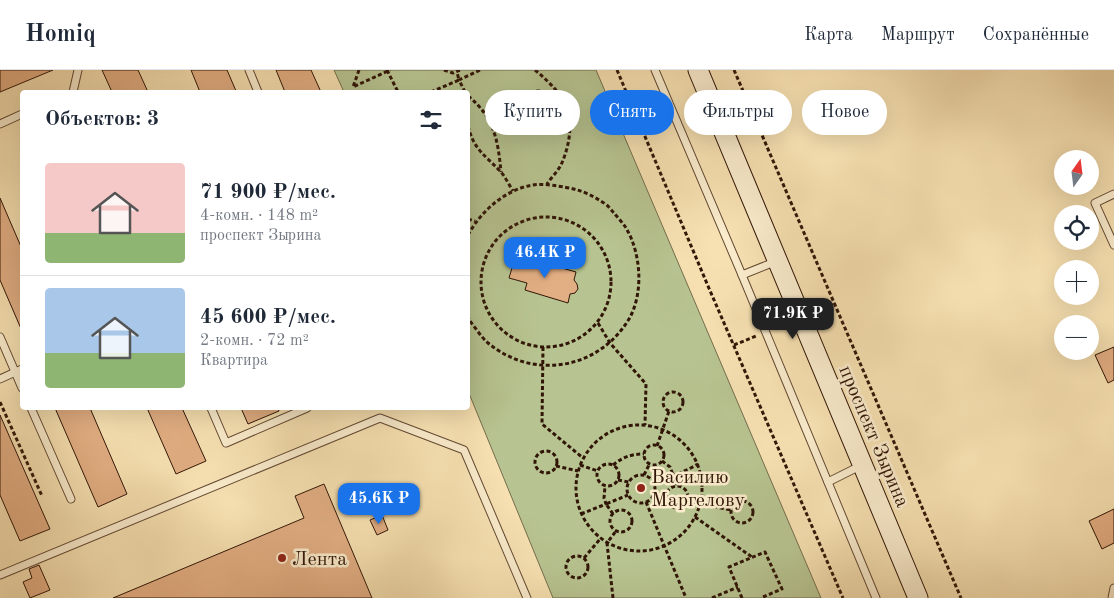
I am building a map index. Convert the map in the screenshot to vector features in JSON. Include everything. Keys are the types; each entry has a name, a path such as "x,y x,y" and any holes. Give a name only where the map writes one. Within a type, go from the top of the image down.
{"street":[{"name":"проспект Зырина","path":"698,70 918,598"}],"lane":[{"path":"73,90 78,70"},
{"path":"249,70 257,90"},
{"path":"655,70 876,598"},
{"path":"0,124 20,115"},
{"path":"1114,194 1095,203 1114,245"},
{"path":"742,275 778,260"},
{"path":"0,337 19,371 0,379"},
{"path":"32,410 71,499"},
{"path":"212,410 226,442 302,410"},
{"path":"0,575 380,418 464,450 527,598"},
{"path":"828,482 863,465"},
{"path":"1112,598 1114,588"}],"path":[{"path":"359,70 353,87 388,70 397,90"},
{"path":"444,70 450,73 458,71 463,90"},
{"path":"436,90 480,70"},
{"path":"536,70 540,72 563,99 570,127 568,143 560,166 546,184"},
{"path":"617,70 843,598"},
{"path":"734,70 960,598"},
{"path":"542,92 551,97 554,113 547,122 536,125 526,120 523,116 521,110 523,100 531,93 542,92"},
{"path":"470,98 485,115"},
{"path":"495,135 498,142 501,172"},
{"path":"470,138 485,158 501,172 513,191"},
{"path":"470,231 475,221 492,204 513,191 529,186 546,184 578,189 605,204 626,227 638,256 639,288 630,318 610,343 590,357 566,365 541,366 512,359 488,343 470,321"},
{"path":"541,216 562,218 582,227 598,242 609,261 612,282 608,304 598,323 582,337 563,345 542,347 521,342 503,331 489,314 482,293 481,272 488,251 501,234 520,222 541,216"},
{"path":"470,220 475,221"},
{"path":"598,323 610,343 646,384 645,425"},
{"path":"542,347 542,424 583,458"},
{"path":"669,393 676,393 682,399 682,405 678,410 670,411 663,403 664,397 669,393"},
{"path":"0,402 42,496"},
{"path":"657,446 670,411"},
{"path":"645,425 663,430 682,442 698,464 702,491 695,517 682,535 664,547 650,551 620,549 607,543 592,531 581,514 576,496 576,476 583,458 594,443 608,432 626,426 645,425"},
{"path":"657,446 663,452 662,461 658,465 649,464 644,460 647,447 657,446"},
{"path":"542,452 549,452 555,456 556,466 552,472 546,473 537,468 536,461 542,452"},
{"path":"613,465 619,472 618,480 613,486 605,486 598,480 597,474 603,465 613,465 628,455 644,454"},
{"path":"662,461 670,467 677,485 686,490 688,501"},
{"path":"644,475 649,464"},
{"path":"654,484 698,464"},
{"path":"580,465 598,471"},
{"path":"556,466 578,471"},
{"path":"644,475 652,480 654,493 650,500 638,503 628,494 628,486 629,482 636,476 644,475"},
{"path":"618,480 629,482"},
{"path":"677,485 667,491 667,502 672,507 679,508 688,501"},
{"path":"605,486 604,498 613,514"},
{"path":"581,514 628,494"},
{"path":"688,501 731,510"},
{"path":"742,501 749,504 753,513 750,520 740,523 732,517 731,510 735,504 742,501"},
{"path":"646,502 686,598"},
{"path":"623,510 631,518 629,528 623,532 616,531 610,523 611,516 616,511 623,510"},
{"path":"695,517 752,557"},
{"path":"613,598 607,543 616,531"},
{"path":"584,558 601,538"},
{"path":"742,598 729,567 766,552 782,589 763,598"},
{"path":"578,556 584,558 588,568 585,574 578,578 571,576 567,570 569,560 578,556"},
{"path":"712,598 738,587"}],"green space":[{"path":"334,70 596,70 605,90 590,90 590,135 624,135 821,598 553,598 470,396 470,90 343,90"}],"building":[{"path":"0,70 53,70 0,92"},
{"path":"102,70 138,70 147,90 111,90"},
{"path":"191,70 227,70 236,90 199,90"},
{"path":"276,70 311,70 320,90 284,90"},
{"path":"0,198 20,244 20,326 0,280"},
{"path":"516,255 576,272 574,280 578,289 575,293 570,294 568,303 525,290 527,283 509,278"},
{"path":"1114,347 1114,380 1108,383 1097,360 1099,360 1099,353"},
{"path":"56,410 91,410 127,494 98,507"},
{"path":"148,410 183,410 206,461 176,474"},
{"path":"242,410 279,410 279,411 248,424"},
{"path":"0,415 50,529 20,541 0,495"},
{"name":"Лента","path":"324,484 372,598 113,598 304,518 295,496"},
{"path":"1114,509 1114,543 1102,549 1089,521"},
{"path":"382,515 388,530 377,535 370,520"},
{"path":"39,565 50,590 30,598 23,582 32,578 29,569"}],"place":[{"name":"Василию Маргелову","path":"641,488"},
{"name":"Лента","path":"282,558"}]}
